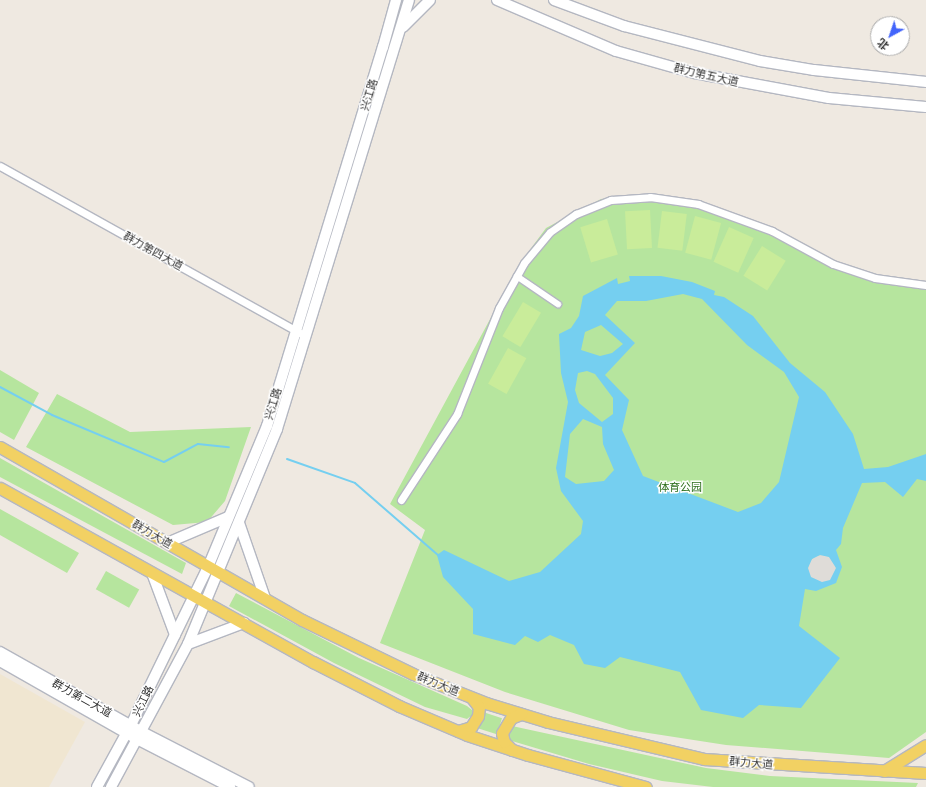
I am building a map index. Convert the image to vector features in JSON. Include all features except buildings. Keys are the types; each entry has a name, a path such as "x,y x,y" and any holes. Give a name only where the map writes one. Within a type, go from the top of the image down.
{"main road":[{"name":"兴江路","path":"96,787 129,729 175,635 208,567 228,517 277,429 301,334 384,47 396,0"},
{"name":"兴江路","path":"111,787 188,644 239,523 266,426 301,334 401,29 409,0"},
{"path":"401,29 430,0"},
{"name":"群力第五大道","path":"497,0 616,51 694,73 829,98 926,107"},
{"path":"554,0 624,26 760,61 814,70 926,82"},
{"name":"群力大道","path":"0,447 208,567 358,648 472,698 521,714 704,759 884,771 926,772"},
{"path":"0,488 206,603 374,694 458,731 514,751 646,787"},
{"path":"167,543 228,517"},
{"path":"239,523 265,598"},
{"path":"152,573 175,635"},
{"path":"188,644 244,623"},
{"name":"群力第二大道","path":"0,652 139,736 230,787"},
{"name":"群力第二大道","path":"0,660 129,729"},
{"path":"458,731 471,727 478,716 479,707 472,698"},
{"path":"514,751 504,742 502,733 511,718 521,714"},
{"name":"群力第二大道","path":"139,736 249,787"},
{"path":"884,771 926,745"}],"street":[{"name":"群力第四大道","path":"0,166 301,334"},
{"path":"401,500 457,414 499,308 516,276 524,263 550,232 576,214 611,200 650,197 698,204 772,231 833,264 860,273 904,284 926,286"},
{"path":"516,276 558,304"}],"shaded area":[{"path":"822,555 832,559 836,569 832,579 822,583 812,579 808,569 812,559"},
{"path":"0,674 85,722 49,787 0,787"}],"green space":[{"name":"体育公园","path":"648,194 711,209 779,232 835,269 879,283 926,289 926,732 889,758 726,745 629,730 505,692 380,643 425,530 390,504 521,262 546,228 601,199"},
{"path":"650,210 652,248 627,249 625,211"},
{"path":"662,211 687,214 682,251 657,248"},
{"path":"695,216 721,223 711,260 685,253"},
{"path":"607,219 618,254 591,263 580,227"},
{"path":"729,227 754,238 738,273 714,262"},
{"path":"762,246 786,261 767,291 743,276"},
{"path":"523,302 541,313 520,347 502,336"},
{"path":"508,348 526,358 506,394 488,384"},
{"path":"0,370 39,393 14,440 0,432"},
{"path":"57,394 130,432 251,427 225,501 207,522 173,525 26,447"},
{"path":"0,458 186,563 182,574 0,477"},
{"path":"0,509 79,553 67,573 0,535"},
{"path":"106,571 139,589 129,608 96,589"},
{"path":"236,593 359,658 467,706 472,710 472,715 467,719 425,707 334,663 229,606"},
{"path":"483,712 502,718 497,734 478,728"},
{"path":"512,726 706,768 770,776 918,783 916,787 713,787 662,781 589,764 512,741 507,737"}],"water":[{"path":"629,276 661,276 692,282 715,291 714,295 724,297 753,316 790,363 825,392 853,434 864,469 888,467 926,454 926,481 917,479 903,497 885,482 862,483 843,528 841,544 836,550 842,567 836,583 816,591 805,589 799,626 840,658 801,708 759,705 743,718 701,710 680,672 620,657 605,668 584,664 574,645 550,635 538,642 525,636 515,645 473,634 473,609 443,577 437,555 444,550 509,581 540,572 581,534 583,521 561,491 556,468 568,402 561,373 559,334 571,328 579,316 583,296 617,278 618,284 630,281","holes":["683,294 702,299 747,345 784,372 799,397 779,482 761,503 738,512 643,476 622,430 629,400 605,375 635,343 605,315 617,301 646,301","601,325 623,344 612,353 600,356 581,350 585,332","587,371 595,374 613,398 613,414 602,422 579,403 575,390 578,373","583,419 602,427 603,444 614,470 604,481 576,484 565,477 570,434","820,555 829,557 836,568 830,580 822,582 811,577 808,568 812,559"]}],"waterway":[{"path":"0,387 52,415 164,462 198,444 229,447"},
{"path":"287,459 355,483 439,556"}]}
